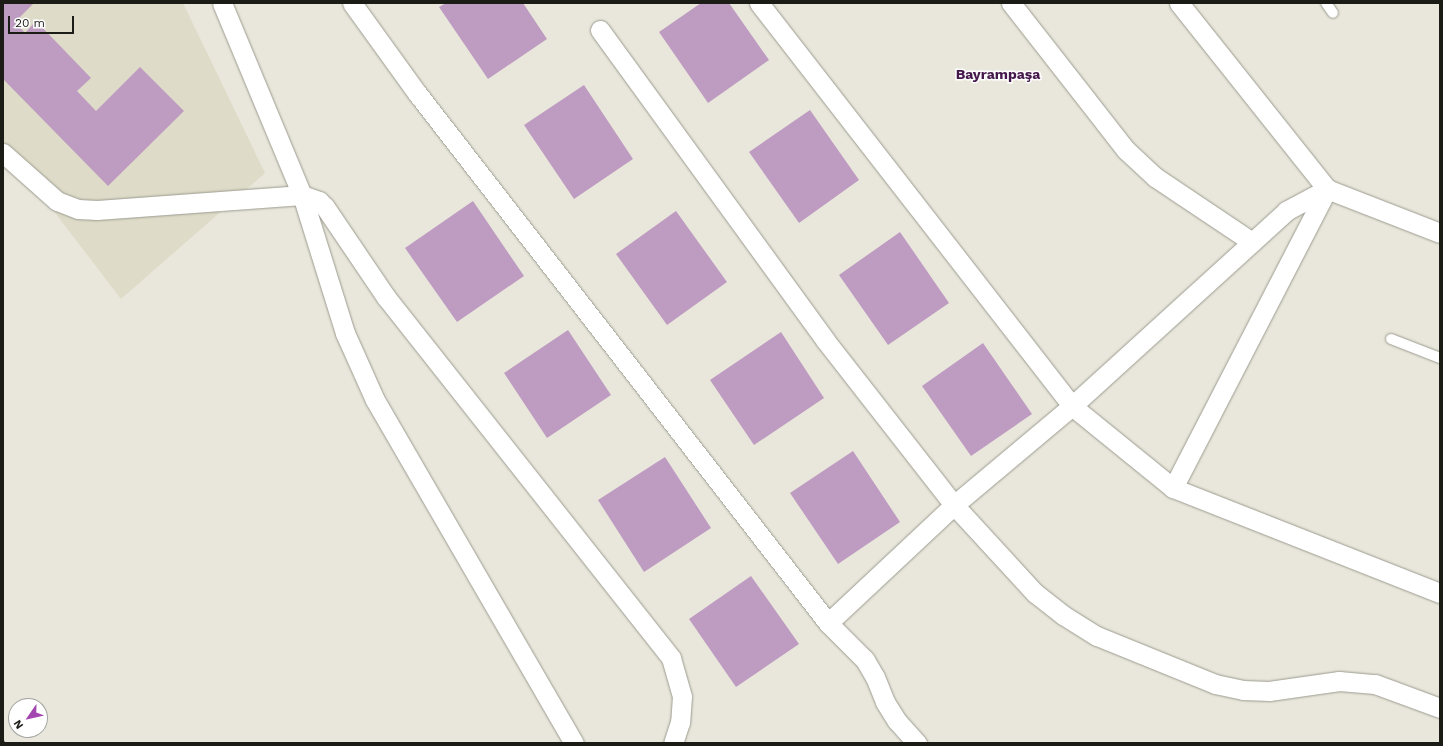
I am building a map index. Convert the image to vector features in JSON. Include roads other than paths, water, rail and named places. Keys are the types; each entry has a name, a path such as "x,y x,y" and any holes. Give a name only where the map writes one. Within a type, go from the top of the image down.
{"street":[{"path":"222,3 302,194 345,333 375,400 574,743"},
{"path":"352,3 417,94 828,623 865,660 875,677 885,702 897,721 917,743"},
{"path":"759,3 1072,406 1172,488 1440,593"},
{"path":"1011,3 1126,150 1155,177 1252,242"},
{"path":"1179,3 1327,189 1440,233"},
{"path":"600,30 825,340 954,505 1035,593 1063,615 1097,636 1215,684 1243,690 1270,691 1339,681 1374,684 1440,708"},
{"path":"3,153 57,201 78,209 97,210 302,194 319,201 331,214 386,297 671,658 682,696 680,722 673,743"},
{"path":"828,623 954,505 1072,406 1286,211 1327,189"},
{"path":"1172,488 1327,189"}],"lane":[{"path":"1326,3 1333,13"},
{"path":"1391,339 1440,358"}],"district":[{"name":"Bayrampaşa","path":"998,74"}]}
